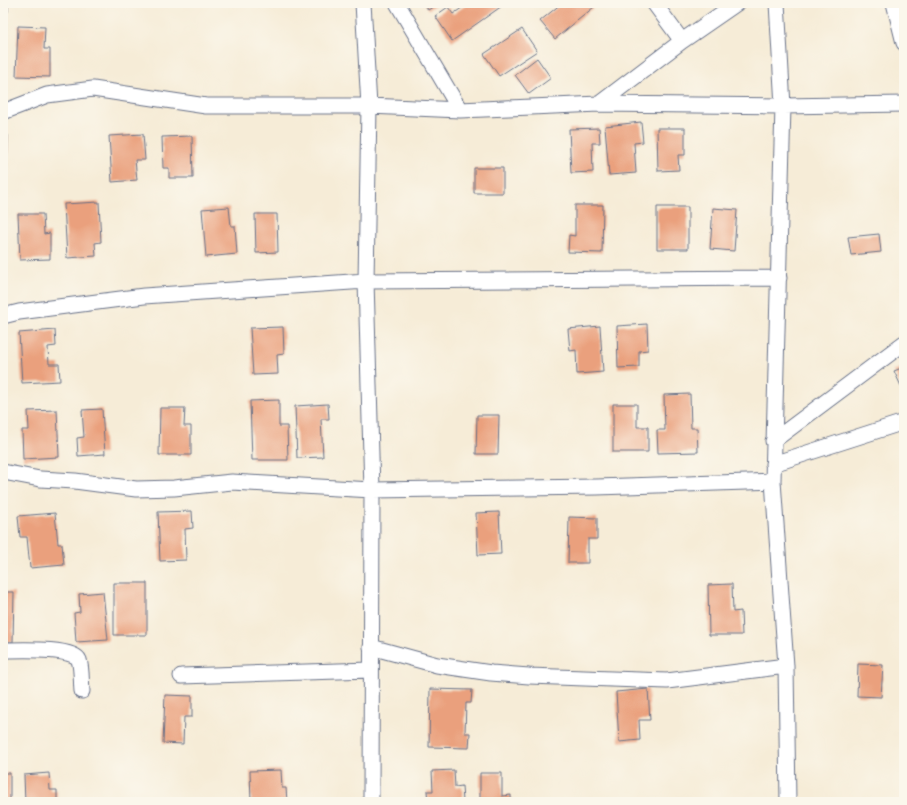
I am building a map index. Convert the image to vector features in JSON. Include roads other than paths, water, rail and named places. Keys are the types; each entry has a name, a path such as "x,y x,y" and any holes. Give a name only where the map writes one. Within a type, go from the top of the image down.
{"street":[{"path":"362,3 369,106 366,281 372,490 371,802"},
{"path":"397,3 460,110"},
{"path":"654,3 682,41"},
{"path":"600,104 682,41 737,3"},
{"path":"777,3 783,106 773,481 786,666 788,802"},
{"path":"894,3 904,42"},
{"path":"3,112 47,95 93,89 206,106 369,106 460,110 600,104 783,106 904,104"},
{"path":"3,316 19,312 144,296 366,281 779,278"},
{"path":"773,441 904,344"},
{"path":"773,464 904,422"},
{"path":"3,472 40,479 75,481 136,489 174,488 232,482 372,490 597,488 773,481"},
{"path":"371,647 437,665 491,673 529,676 667,681 786,666"},
{"path":"3,650 31,649 67,653 75,656 79,661 82,692"},
{"path":"181,676 371,670"}]}
